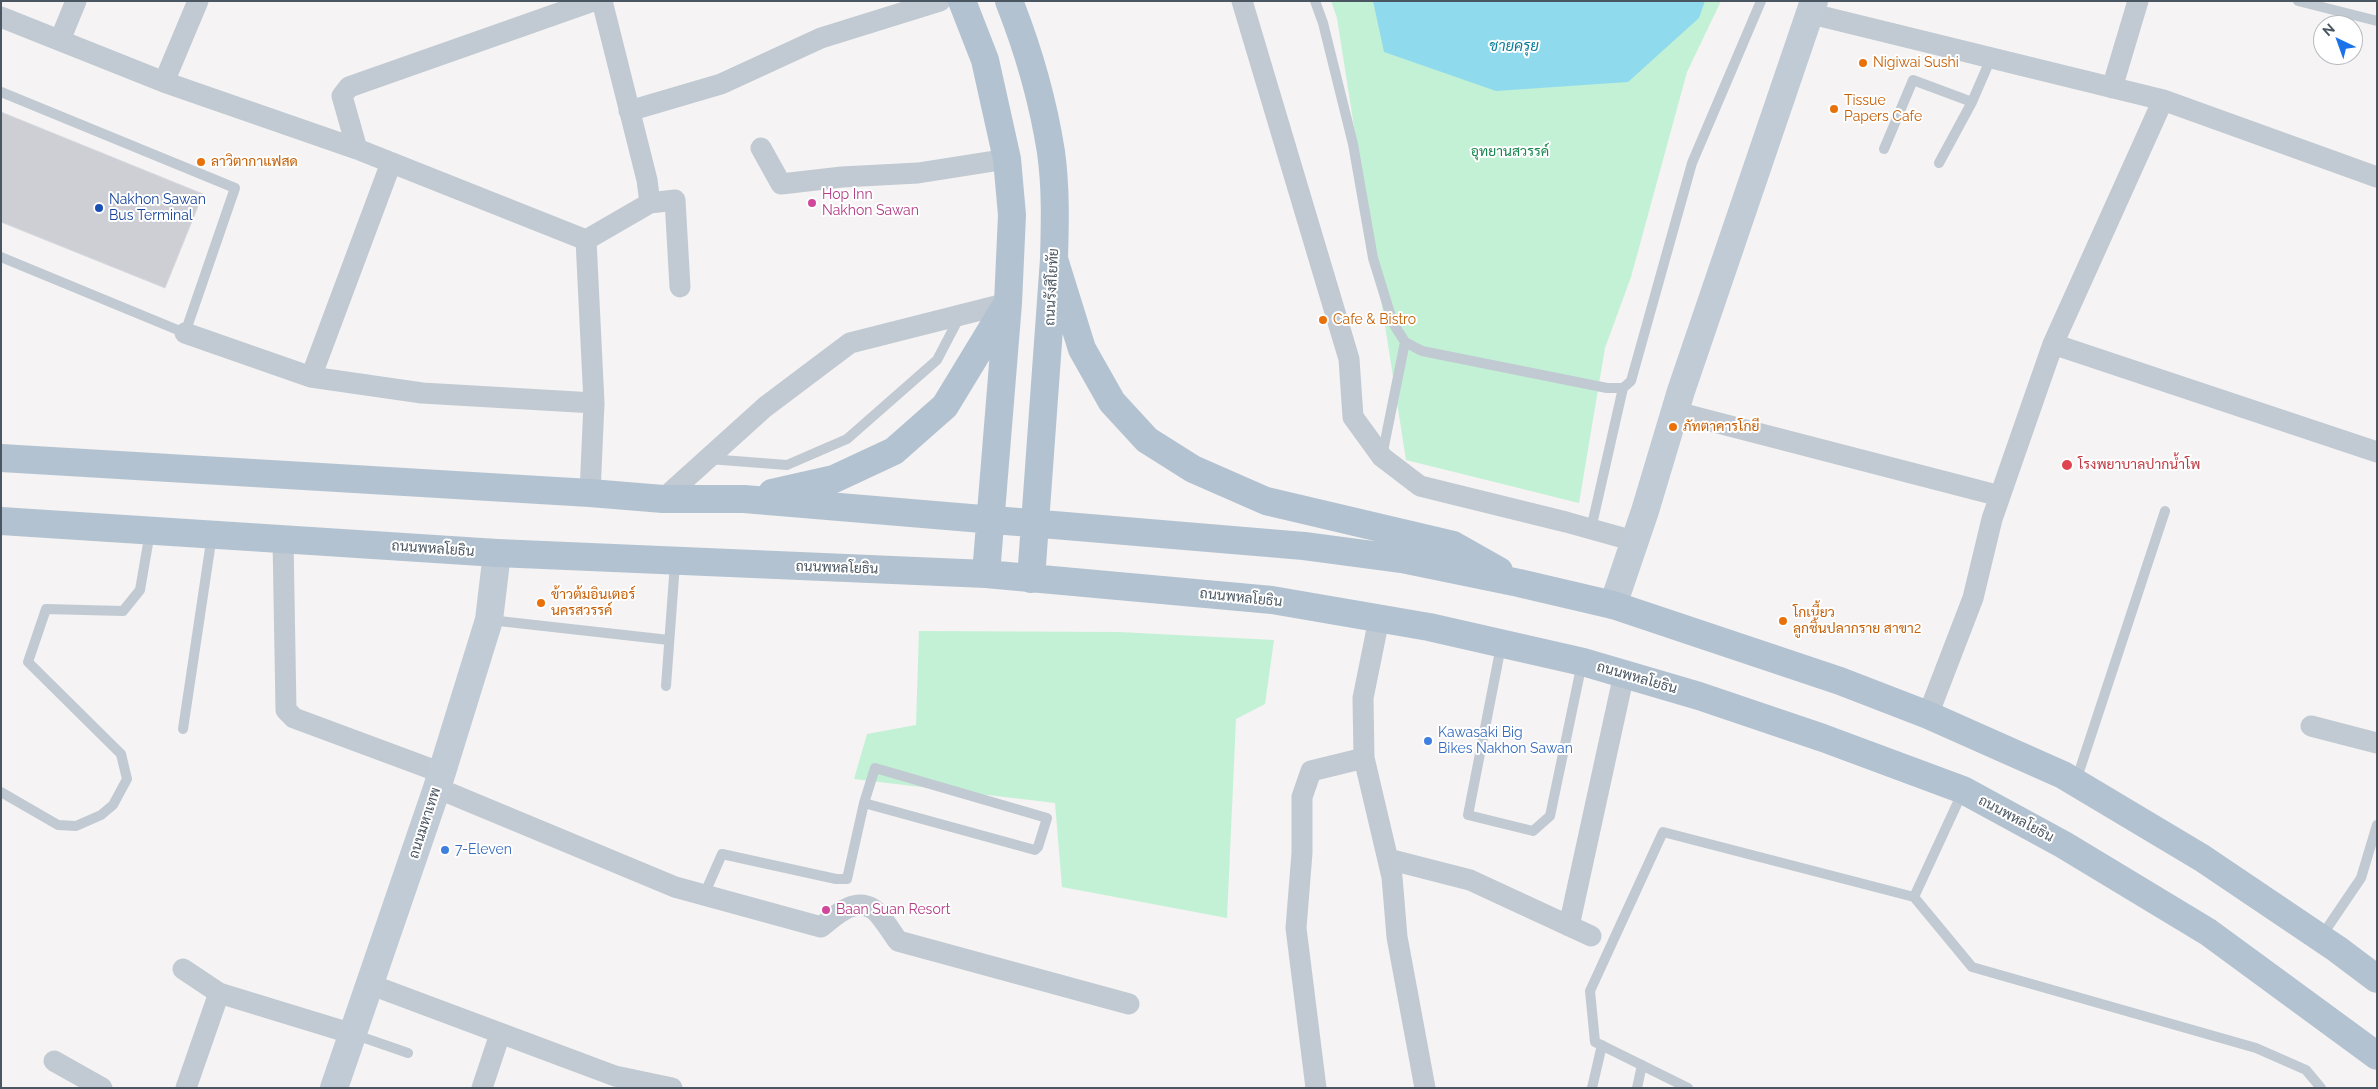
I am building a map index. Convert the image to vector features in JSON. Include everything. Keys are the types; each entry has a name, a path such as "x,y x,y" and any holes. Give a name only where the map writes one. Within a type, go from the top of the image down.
{"main road":[{"path":"962,1 984,60 1007,159 1012,215 1008,303 986,574"},
{"name":"ถนนรังสิโยทัย","path":"1009,1 1026,47 1050,152 1055,210 1054,259 1031,579"},
{"path":"1054,259 1082,349 1112,402 1148,440 1193,469 1266,500 1453,545 1519,583"},
{"path":"744,499 834,479 894,451 945,406 1008,303"},
{"path":"1,458 663,499 744,499 991,518 1304,546 1402,560 1519,583 1613,605 1840,681 1928,715 2076,782 2202,858 2329,943 2377,979"},
{"name":"ถนนพหลโยธิน","path":"1,522 497,553 986,574 1272,600 1429,627 1582,662 1699,696 1805,732 1963,790 2064,845 2208,932 2377,1056"},
{"path":"2329,943 2377,966"},
{"path":"2337,1025 2377,1077"}],"street":[{"path":"60,40 76,1"},
{"path":"164,82 198,1"},
{"path":"357,149 342,96 349,87 593,1"},
{"path":"602,1 647,180 650,203"},
{"path":"629,111 721,84 821,38 940,1"},
{"path":"1242,1 1349,359 1353,417 1382,457 1420,486 1592,529 1634,542"},
{"path":"2112,88 2138,1"},
{"path":"1613,605 1811,7 1991,58 2164,100 2377,176"},
{"path":"1,17 164,82 357,149 586,240"},
{"path":"1928,715 1973,598 1992,519 2053,344 2164,100"},
{"path":"761,148 781,184 842,177 918,173 1007,159"},
{"path":"311,377 391,164"},
{"path":"586,240 650,203 675,200 680,287"},
{"path":"586,240 594,403 590,493"},
{"path":"663,499 765,407 850,343 1008,303"},
{"path":"185,333 311,377 422,393 594,403"},
{"path":"2053,344 2377,452"},
{"path":"1676,412 2000,496"},
{"path":"283,539 286,710 294,718 440,781 675,887 821,928 842,910 856,905 874,910 898,941 1129,1004"},
{"name":"ถนนมหาเทพ","path":"334,1088 440,781 490,620 497,553"},
{"path":"1379,619 1363,698 1364,758 1392,877 1397,937 1425,1088"},
{"path":"1569,926 1624,674"},
{"path":"2311,726 2377,743"},
{"path":"1316,1088 1296,928 1302,853 1302,797 1311,771 1364,758"},
{"path":"1388,859 1470,880 1591,936"},
{"path":"183,969 219,993 353,1034"},
{"path":"369,984 500,1034 613,1082 672,1088"},
{"path":"186,1088 219,993"},
{"path":"482,1088 500,1034"},
{"path":"54,1061 102,1088"}],"lane":[{"path":"1315,1 1323,23 1353,144 1373,258 1393,323 1405,342 1422,351 1607,388 1623,388"},
{"path":"1592,529 1623,388 1631,381 1692,164 1761,1"},
{"path":"2298,1 2377,21"},
{"path":"1940,163 1972,102 1991,58"},
{"path":"1884,149 1913,80 1972,102"},
{"path":"1,92 235,188 185,333 1,257"},
{"path":"708,459 787,465 847,439 937,360 960,315"},
{"path":"1382,457 1405,342"},
{"path":"2076,782 2165,511"},
{"path":"1,792 58,825 76,826 101,815 113,805 127,779 121,754 28,662 46,609 123,611 140,590 150,531"},
{"path":"183,729 212,535"},
{"path":"666,686 675,561"},
{"path":"490,620 669,640"},
{"path":"1502,644 1468,815 1533,831 1550,816 1582,662"},
{"path":"704,895 722,854 836,879 847,879 864,803 875,768 1047,818 1038,847 1035,850 864,803"},
{"path":"1914,897 1963,790"},
{"path":"2329,943 2361,878 2377,825"},
{"path":"1688,1088 1595,1042 1590,991 1663,832 1914,897 1972,967 2256,1048 2306,1070 2320,1088"},
{"path":"353,1034 408,1053"},
{"path":"1592,1088 1602,1045"},
{"path":"1637,1088 1642,1065"}],"green space":[{"name":"อุทยานสวรรค์","path":"1331,1 1721,1 1687,72 1631,277 1605,348 1579,503 1406,460 1337,18"},
{"path":"919,631 1119,632 1274,640 1265,704 1236,719 1227,918 1062,887 1055,803 854,779 867,734 916,725"}],"water":[{"name":"ชายครุย","path":"1373,1 1705,1 1699,18 1628,82 1496,91 1384,52"}],"building":[{"name":"Nakhon Sawan Bus Terminal","path":"1,112 203,194 165,288 1,222"}],"place":[{"name":"Nigiwai Sushi","path":"1863,63"},
{"name":"Tissue Papers Cafe","path":"1834,109"},
{"name":"ลาวิตากาแฟสด","path":"201,162"},
{"name":"Hop Inn Nakhon Sawan","path":"812,203"},
{"name":"Nakhon Sawan Bus Terminal","path":"99,208"},
{"name":"Cafe & Bistro","path":"1323,320"},
{"name":"ภัทตาคารโกยี","path":"1673,427"},
{"name":"โรงพยาบาลปากน้ำโพ","path":"2067,465"},
{"name":"ข้าวต้มอินเตอร์ นครสวรรค์","path":"541,603"},
{"name":"โกเนี้ยว ลูกชิ้นปลากราย สาขา2","path":"1783,621"},
{"name":"Kawasaki Big Bikes Nakhon Sawan","path":"1428,741"},
{"name":"7-Eleven","path":"445,850"},
{"name":"Baan Suan Resort","path":"826,910"}]}
